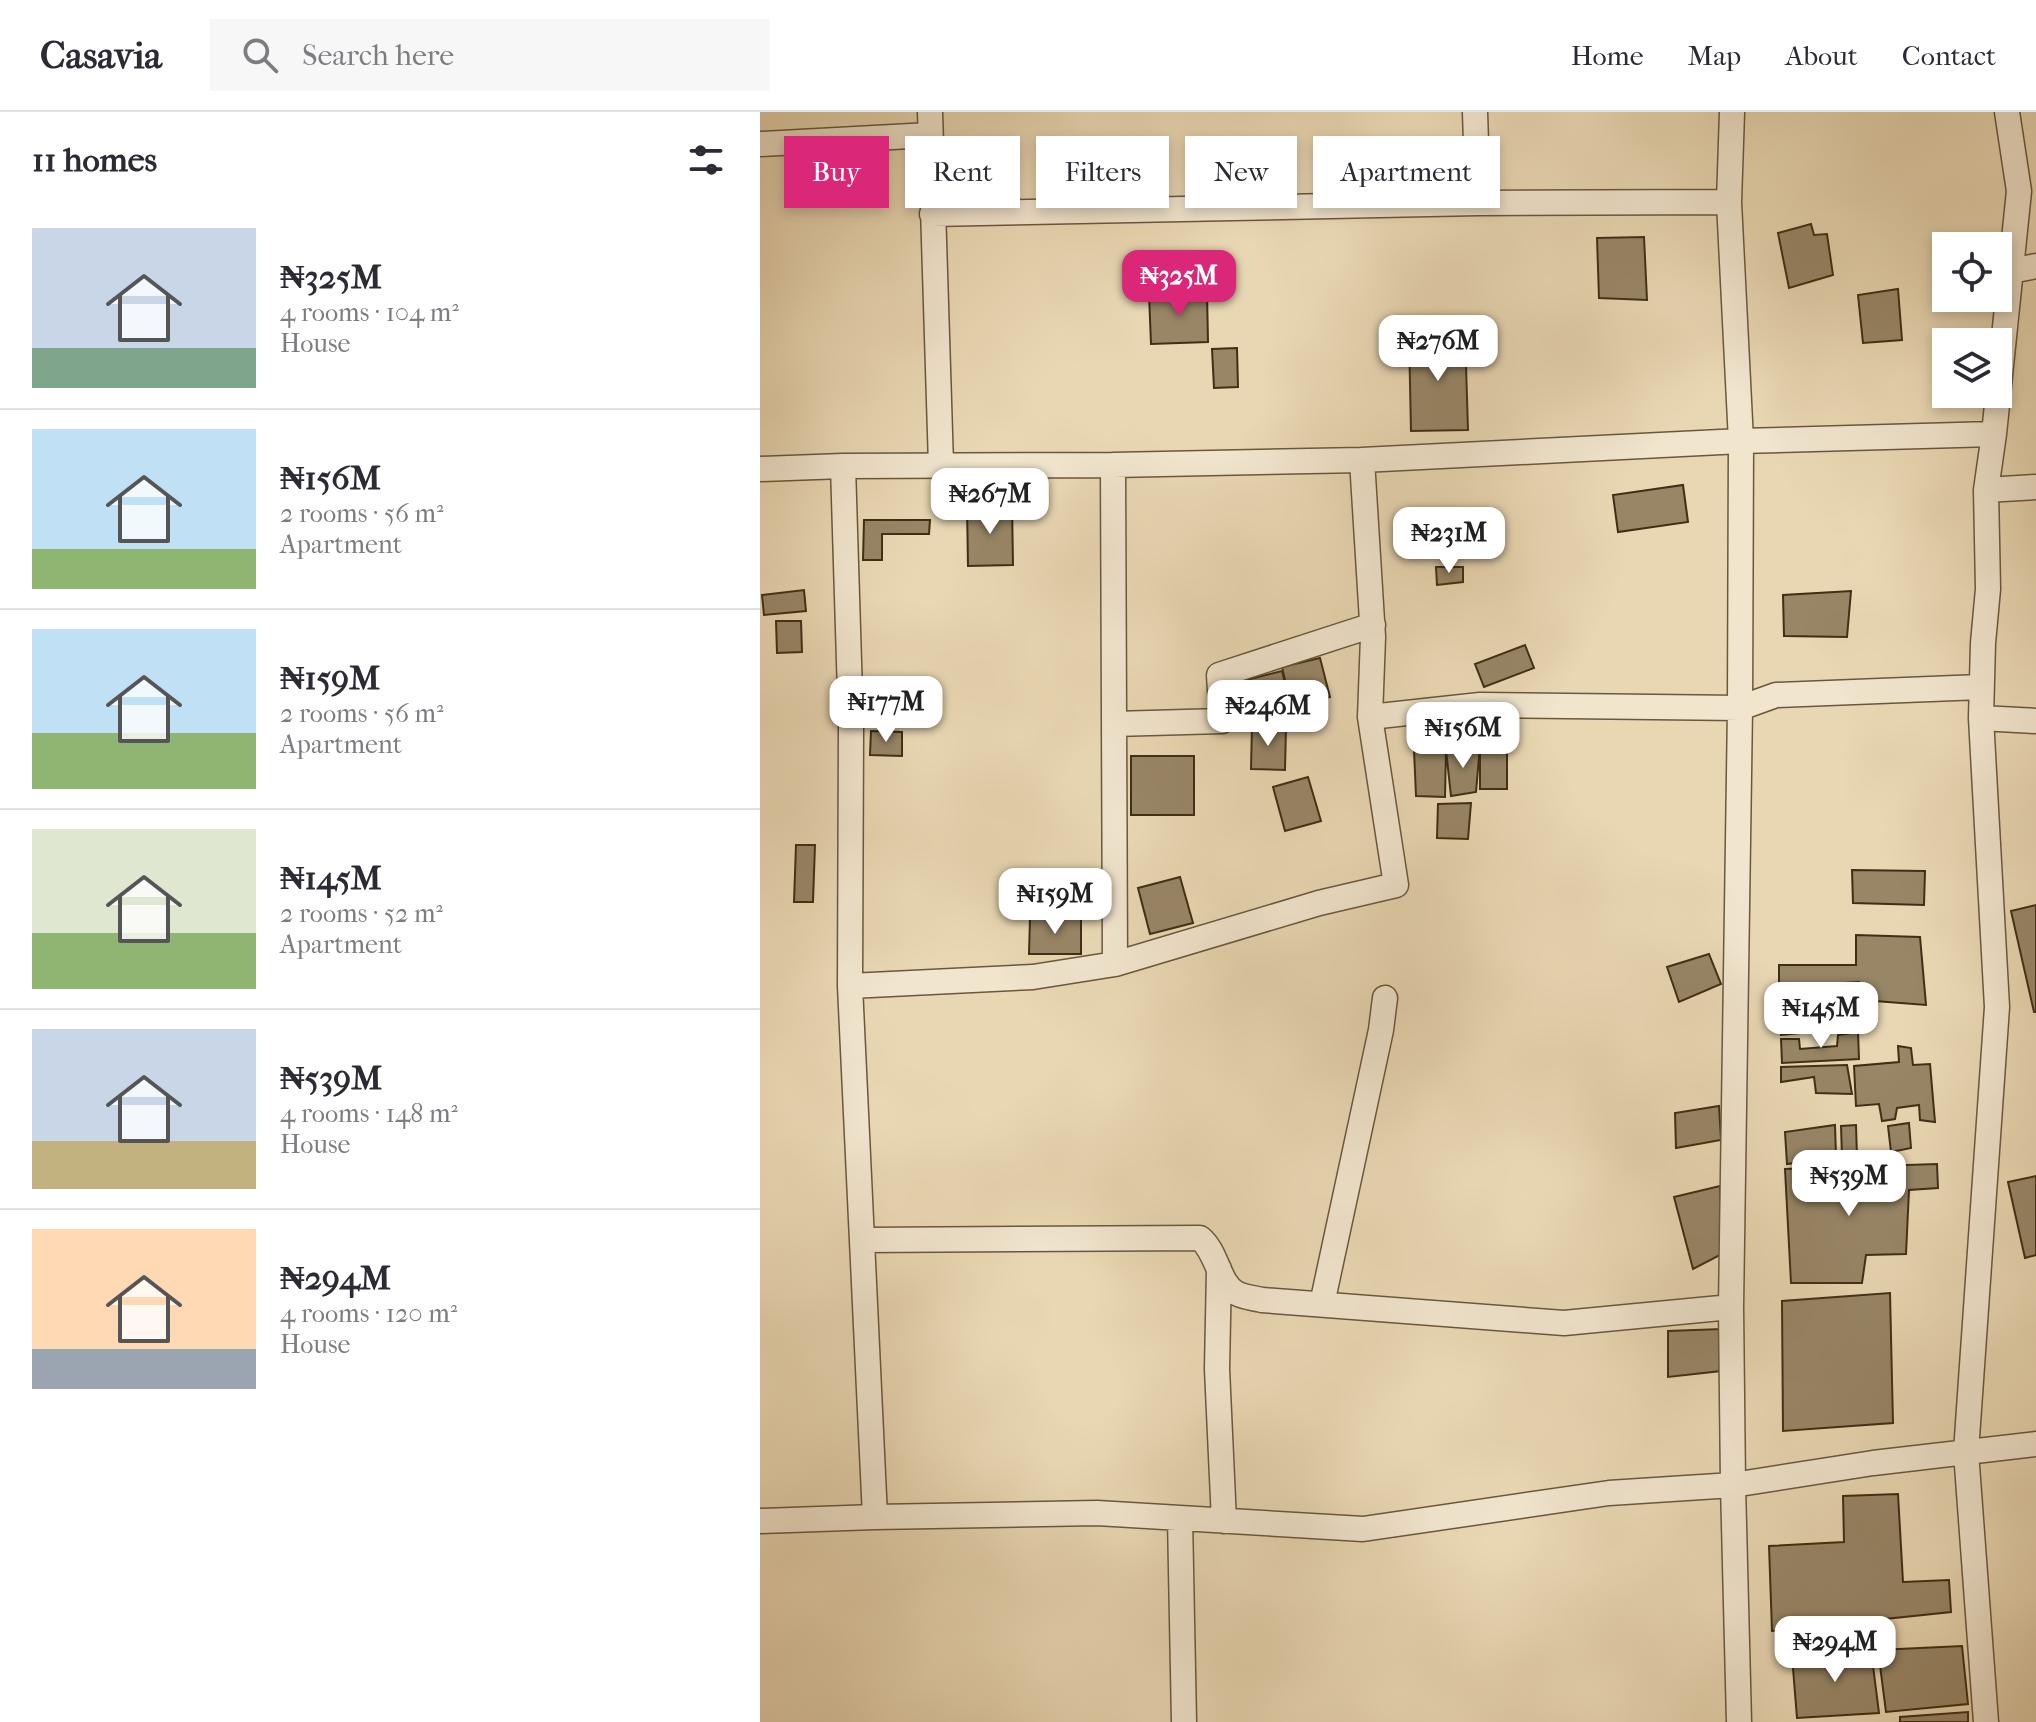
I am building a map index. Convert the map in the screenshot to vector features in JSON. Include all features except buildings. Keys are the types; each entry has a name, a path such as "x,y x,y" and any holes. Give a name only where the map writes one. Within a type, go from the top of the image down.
{"street":[{"path":"1475,112 1476,136"},
{"path":"1732,112 1729,202 1741,441 1731,1307 1739,1722"},
{"path":"2007,112 2027,189 2012,266"},
{"path":"760,144 930,124 941,465"},
{"path":"1500,203 1729,202"},
{"path":"932,214 1313,206"},
{"path":"2012,271 2036,266"},
{"path":"1986,1722 1966,1452 1997,1007 1981,687 1988,589 1986,490 2007,312"},
{"path":"760,469 1362,460 1741,441 1994,434"},
{"path":"850,986 1033,977 1115,964 1319,903 1396,885 1370,717 1373,625 1362,460"},
{"path":"1113,465 1115,964"},
{"path":"843,466 851,727 850,986 875,1517"},
{"path":"1986,490 2036,487"},
{"path":"1114,724 1222,721 1219,675 1373,625"},
{"path":"1370,717 1480,705 1740,708 1776,695 1981,687"},
{"path":"1981,718 2036,721"},
{"path":"1322,1304 1381,1030 1385,998"},
{"path":"862,1240 1200,1238 1209,1245 1226,1286 1237,1294 1262,1300 1564,1323 1731,1307"},
{"path":"1219,1269 1217,1369 1224,1521"},
{"path":"760,1521 1097,1513 1363,1529 1609,1493 1733,1485 2036,1444"},
{"path":"1180,1518 1184,1722"}]}
